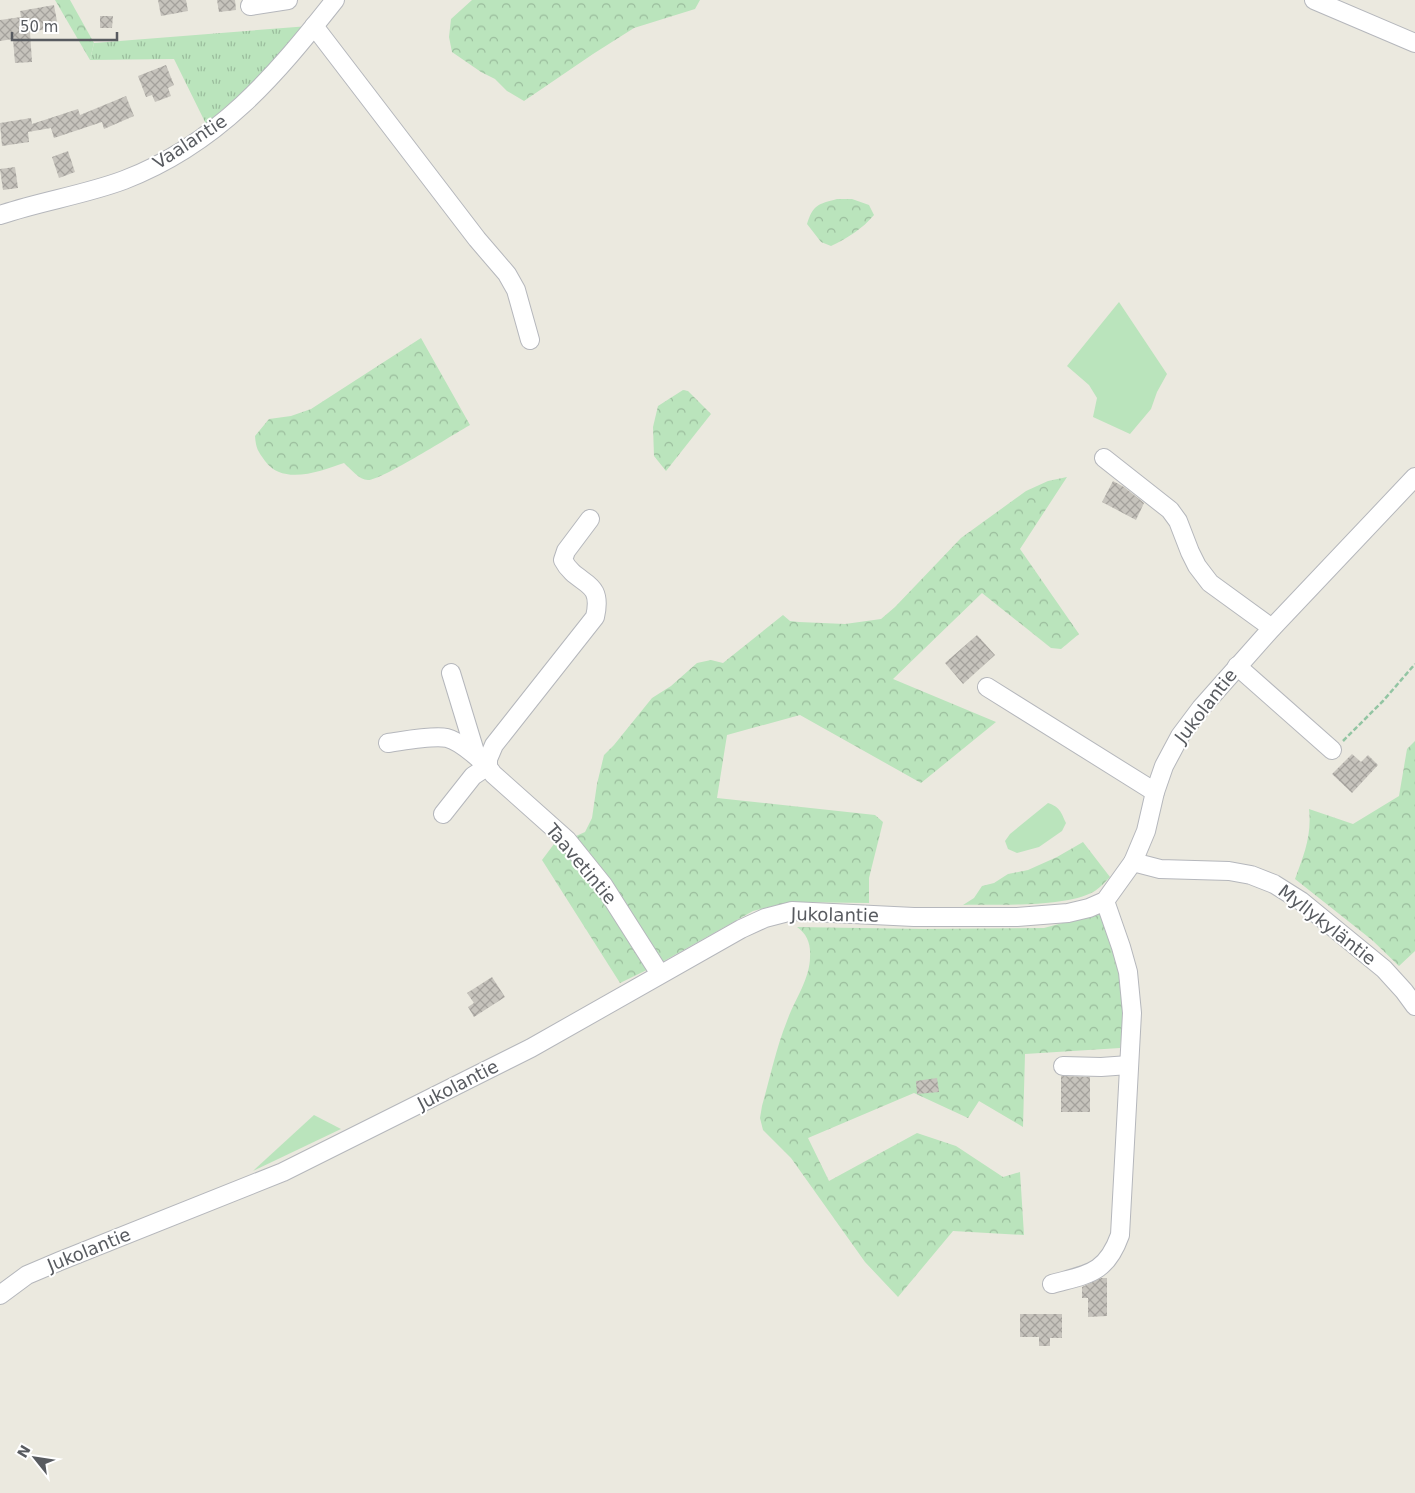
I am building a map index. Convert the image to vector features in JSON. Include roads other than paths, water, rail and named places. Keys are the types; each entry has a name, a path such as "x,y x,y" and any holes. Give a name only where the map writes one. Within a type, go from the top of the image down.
{"street":[{"path":"250,6 288,0"},
{"name":"Vaalantie","path":"0,215 122,180 150,169 176,155 219,127 248,100 277,70 335,0"},
{"path":"1314,0 1415,43"},
{"path":"314,26 477,239 507,274 516,290 530,340"},
{"path":"1104,458 1170,510 1178,521 1197,566 1210,583 1272,628"},
{"name":"Jukolantie","path":"0,1295 27,1275 52,1264 283,1172 531,1048 741,928 765,918 792,912 914,917 1017,917 1068,912 1089,908 1105,901 1133,862 1146,831 1155,792 1164,766 1180,736 1201,708 1272,628 1415,477"},
{"path":"443,814 473,776 494,745 595,617 598,603 597,594 590,586 567,569 563,560 566,551 590,519"},
{"path":"1238,666 1332,750"},
{"path":"451,673 482,761"},
{"path":"986,687 1155,792"},
{"path":"388,743 419,738 448,738 482,761"},
{"name":"Taavetintie","path":"482,761 493,774 566,840 604,886 660,974"},
{"name":"Myllykyläntie","path":"1133,862 1160,869 1229,871 1251,875 1274,884 1301,901 1384,969 1415,1006"},
{"path":"1052,1284 1101,1267 1114,1252 1120,1235 1132,1013 1128,972 1105,901"},
{"path":"1063,1066 1101,1067 1129,1065"}]}
